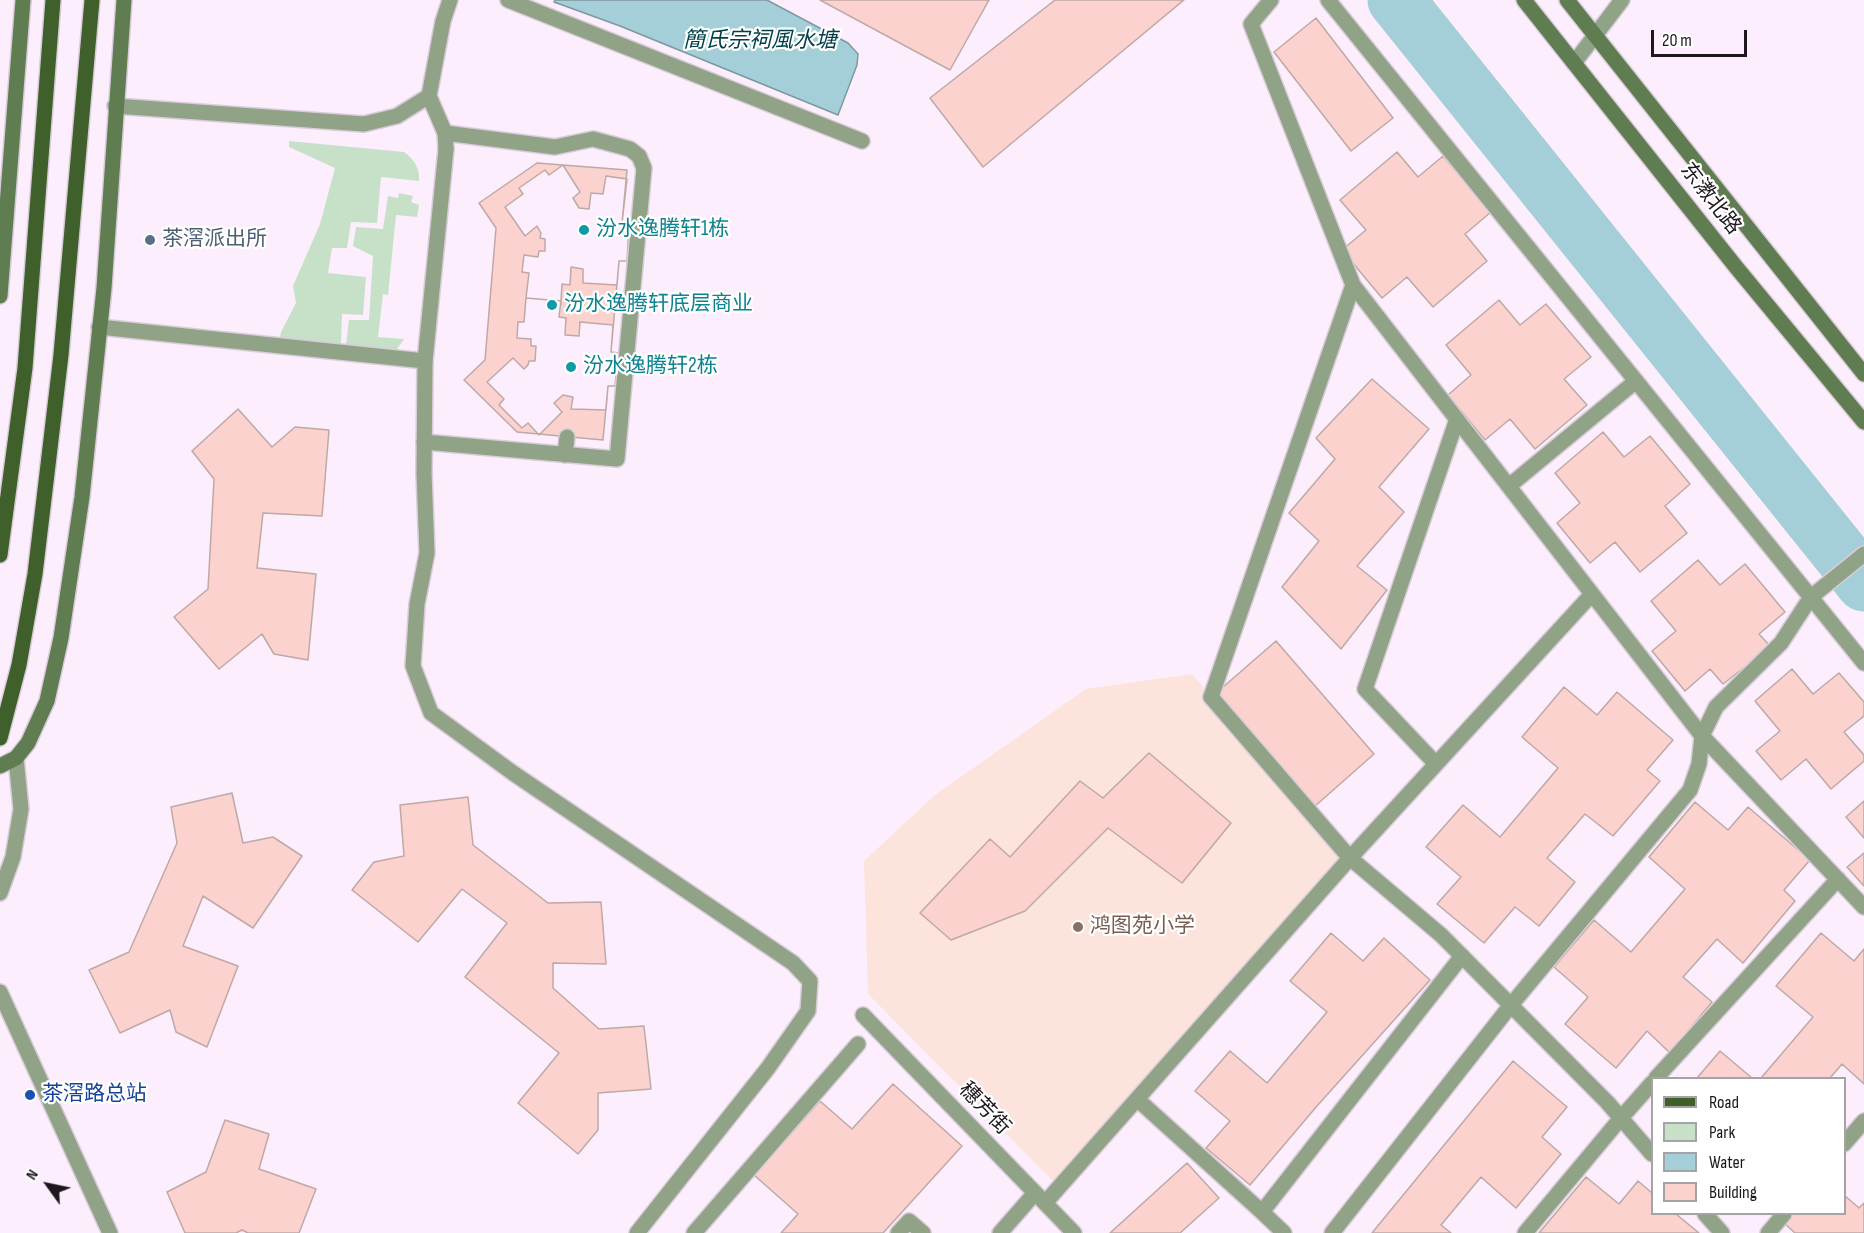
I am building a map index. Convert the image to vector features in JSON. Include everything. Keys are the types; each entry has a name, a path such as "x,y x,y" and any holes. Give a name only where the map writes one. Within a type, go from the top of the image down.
{"main road":[{"path":"0,555 25,368 53,2"},
{"path":"0,738 19,665 44,505 61,355 92,3"}],"street":[{"path":"0,296 23,0"},
{"path":"0,766 16,758 28,743 47,701 61,638 82,497 104,288 124,0"},
{"path":"450,0 443,21 429,96 445,133 446,149 424,361 427,553 417,604 413,666 430,713 513,773 793,963 810,981 808,1011 768,1068 637,1233"},
{"path":"508,0 862,141"},
{"path":"1271,0 1251,24 1353,285 1702,736 1864,907"},
{"path":"1328,0 1864,663"},
{"name":"东漖北路","path":"1524,0 1736,267 1864,422"},
{"name":"东漖北路","path":"1567,0 1864,374"},
{"path":"1574,63 1622,0"},
{"path":"115,106 364,123 397,116 429,96"},
{"path":"424,442 617,459 644,168 639,156 630,149 593,139 555,147 445,133"},
{"path":"1353,285 1210,697 1350,858 1441,935 1621,1118 1651,1152"},
{"path":"99,327 424,361"},
{"path":"1509,486 1636,381"},
{"path":"1436,764 1365,689 1457,419"},
{"path":"566,454 567,437"},
{"path":"1332,1233 1511,1005 1690,790 1699,764 1702,736 1716,707 1781,643 1811,597 1864,554"},
{"path":"1000,1233 1040,1198 1137,1099 1350,858 1592,594"},
{"path":"0,893 13,856 21,809 16,758"},
{"path":"1657,1077 1838,879"},
{"path":"1262,1212 1462,956"},
{"path":"0,992 110,1233"},
{"name":"穗芳街","path":"863,1015 1074,1233"},
{"path":"694,1233 858,1044"},
{"path":"1525,1233 1651,1085"},
{"path":"1137,1099 1284,1233"},
{"path":"1846,1143 1864,1121"},
{"path":"1706,1215 1722,1233"},
{"path":"1768,1233 1783,1215"},
{"path":"898,1233 909,1221 923,1233"}],"shaded area":[{"name":"鸿图苑小学","path":"1192,674 1350,858 1059,1187 868,994 864,861 935,795 1086,689"}],"green space":[{"path":"289,141 404,152 411,158 418,172 419,181 381,177 377,223 351,222 347,248 332,248 328,273 366,277 363,315 342,314 341,343 337,344 337,352 278,346 281,332 296,303 293,286 320,224 335,168 289,147"},
{"path":"399,193 413,196 411,202 419,205 417,217 396,215 388,295 383,294 378,337 404,339 397,349 346,345 349,320 369,320 373,256 353,246 356,227 383,229 388,196 398,198"}],"water":[{"name":"簡氏宗祠風水塘","path":"555,0 767,0 848,43 858,54 857,65 838,115 620,26 554,2"}],"building":[{"path":"820,0 989,0 950,70"},
{"path":"1055,0 1184,0 983,167 930,98"},
{"path":"1316,18 1393,118 1351,151 1274,52"},
{"path":"1397,152 1418,177 1443,156 1491,212 1465,234 1487,261 1433,307 1407,277 1382,298 1342,250 1366,230 1340,200"},
{"name":"汾水逸腾轩底层商业","path":"537,163 627,170 622,223 629,224 627,261 619,261 611,352 618,353 615,386 608,386 603,440 517,432 464,380 485,360 496,228 479,203"},
{"name":"汾水逸腾轩1栋","path":"563,165 580,192 573,198 579,208 589,209 591,193 603,194 606,176 627,179 622,223 629,224 627,261 619,261 617,285 583,283 583,269 571,267 570,285 562,284 561,301 526,298 529,273 522,272 524,255 538,257 539,251 545,251 545,239 540,238 541,233 537,226 525,236 505,207 523,194 519,188 545,170 549,175"},
{"name":"汾水逸腾轩2栋","path":"526,298 561,301 559,317 566,318 565,335 579,336 580,322 613,325 611,352 618,353 615,386 608,386 606,410 571,409 573,397 563,395 554,403 562,412 539,435 528,423 522,428 499,405 504,399 487,382 513,358 524,369 529,361 535,361 536,346 531,346 531,339 517,338 518,322 524,322"},
{"path":"1499,300 1520,325 1546,304 1591,357 1564,379 1587,405 1535,449 1510,419 1485,440 1448,395 1471,375 1446,345"},
{"path":"1372,379 1429,429 1379,487 1404,512 1357,566 1387,590 1341,649 1282,587 1319,541 1289,513 1335,459 1316,438"},
{"path":"238,409 272,447 295,427 329,430 322,516 263,513 257,568 316,574 308,660 274,654 262,634 219,669 174,617 208,589 214,479 192,451"},
{"path":"1603,432 1624,457 1650,436 1690,484 1665,506 1687,533 1640,572 1615,542 1590,563 1557,523 1580,503 1555,473"},
{"path":"1698,560 1720,585 1745,564 1785,612 1759,634 1771,647 1723,684 1710,669 1685,691 1652,651 1676,631 1651,601"},
{"path":"1276,641 1374,754 1314,807 1215,694"},
{"path":"1792,669 1813,694 1839,673 1864,702 1864,716 1844,732 1864,755 1864,761 1831,789 1806,759 1781,780 1756,751 1780,731 1755,701"},
{"path":"1564,687 1597,715 1617,692 1673,740 1647,770 1660,781 1613,836 1585,814 1547,858 1575,882 1539,926 1515,907 1484,943 1437,904 1461,877 1426,847 1463,805 1500,837 1558,768 1522,737"},
{"path":"1149,753 1231,823 1182,883 1108,828 1025,911 951,940 920,913 990,839 1010,857 1080,781 1103,798"},
{"path":"232,793 243,843 273,837 302,856 253,928 203,896 183,946 238,966 207,1047 176,1032 170,1010 120,1033 89,970 129,952 177,843 171,807"},
{"path":"468,797 473,845 548,903 601,902 606,964 553,963 553,988 599,1029 644,1026 651,1089 598,1093 598,1130 578,1154 518,1103 559,1053 465,977 507,923 462,889 418,942 352,890 374,862 404,856 400,805"},
{"path":"1864,801 1864,838 1846,817"},
{"path":"1695,802 1728,830 1748,807 1810,860 1784,890 1795,901 1743,963 1717,939 1683,977 1712,1002 1670,1053 1647,1031 1616,1068 1565,1024 1588,997 1554,967 1594,920 1631,952 1685,889 1649,857"},
{"path":"1864,853 1864,886 1847,867"},
{"path":"1331,933 1363,961 1384,938 1430,980 1250,1185 1206,1148 1230,1121 1195,1091 1230,1051 1267,1083 1327,1012 1290,981"},
{"path":"1821,933 1854,961 1864,949 1864,1084 1842,1064 1831,1077 1762,1077 1813,1017 1776,986"},
{"path":"1720,1051 1751,1077 1698,1077"},
{"path":"1513,1061 1567,1107 1542,1137 1561,1154 1516,1208 1481,1177 1441,1225 1451,1233 1372,1233"},
{"path":"893,1084 962,1146 883,1233 781,1233 798,1214 754,1175 820,1101 852,1129"},
{"path":"225,1120 269,1134 259,1169 316,1189 299,1233 248,1233 242,1230 236,1233 185,1233 167,1192 206,1172"},
{"path":"1187,1163 1219,1198 1180,1233 1110,1233"},
{"path":"1586,1177 1619,1204 1638,1181 1651,1192 1651,1215 1677,1215 1699,1233 1539,1233"},
{"path":"1846,1197 1859,1208 1864,1203 1864,1233 1795,1233 1783,1222 1789,1215 1846,1215"}],"waterway":[{"path":"1396,0 1864,583"}],"place":[{"name":"汾水逸腾轩1栋","path":"584,230"},
{"name":"茶滘派出所","path":"150,240"},
{"name":"汾水逸腾轩底层商业","path":"552,305"},
{"name":"汾水逸腾轩2栋","path":"571,367"},
{"name":"鸿图苑小学","path":"1078,927"},
{"name":"茶滘路总站","path":"30,1095"}]}
